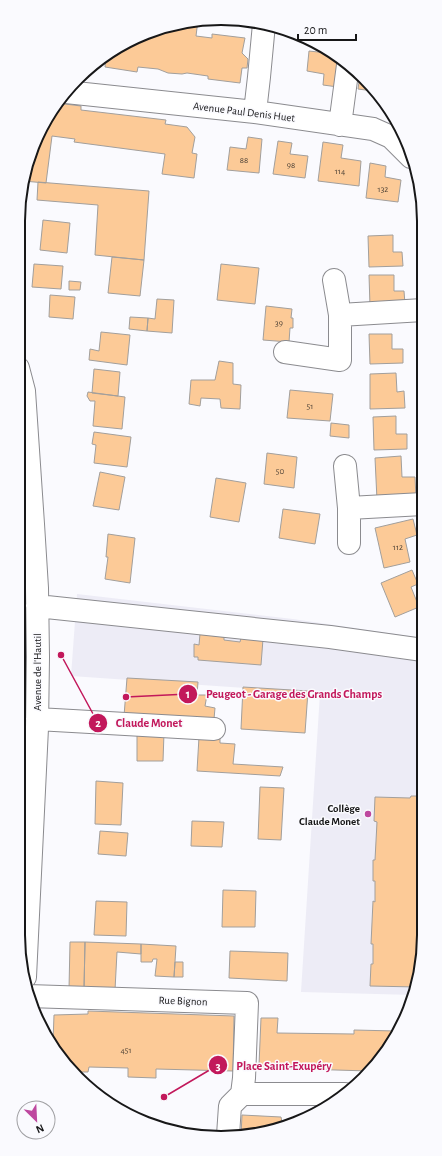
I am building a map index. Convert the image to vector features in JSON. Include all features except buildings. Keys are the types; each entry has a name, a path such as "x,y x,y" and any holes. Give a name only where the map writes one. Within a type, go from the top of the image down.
{"street":[{"path":"255,112 263,30"},
{"path":"340,125 347,72"},
{"name":"Avenue Paul Denis Huet","path":"73,93 255,112 373,129 390,137 404,150"},
{"path":"285,352 340,360 340,315 334,280"},
{"path":"340,315 417,310"},
{"name":"Avenue de l'Hautil","path":"25,406 33,524 38,657 37,719 26,955"},
{"path":"345,466 349,543"},
{"path":"348,508 417,504"},
{"path":"37,606 330,637 417,649"},
{"path":"37,719 214,729"},
{"name":"Rue Bignon","path":"35,996 247,1003 242,1094"},
{"path":"228,1131 230,1106 242,1094 335,1094"}],"shaded area":[{"name":"Collège Claude Monet","path":"77,594 293,619 417,637 417,948 408,995 301,992 320,693 71,676"}],"place":[{"name":"Claude Monet","path":"61,655"},
{"name":"Peugeot - Garage des Grands Champs","path":"126,697"},
{"name":"Collège Claude Monet","path":"368,814"},
{"name":"Place Saint-Exupéry","path":"164,1097"}]}
